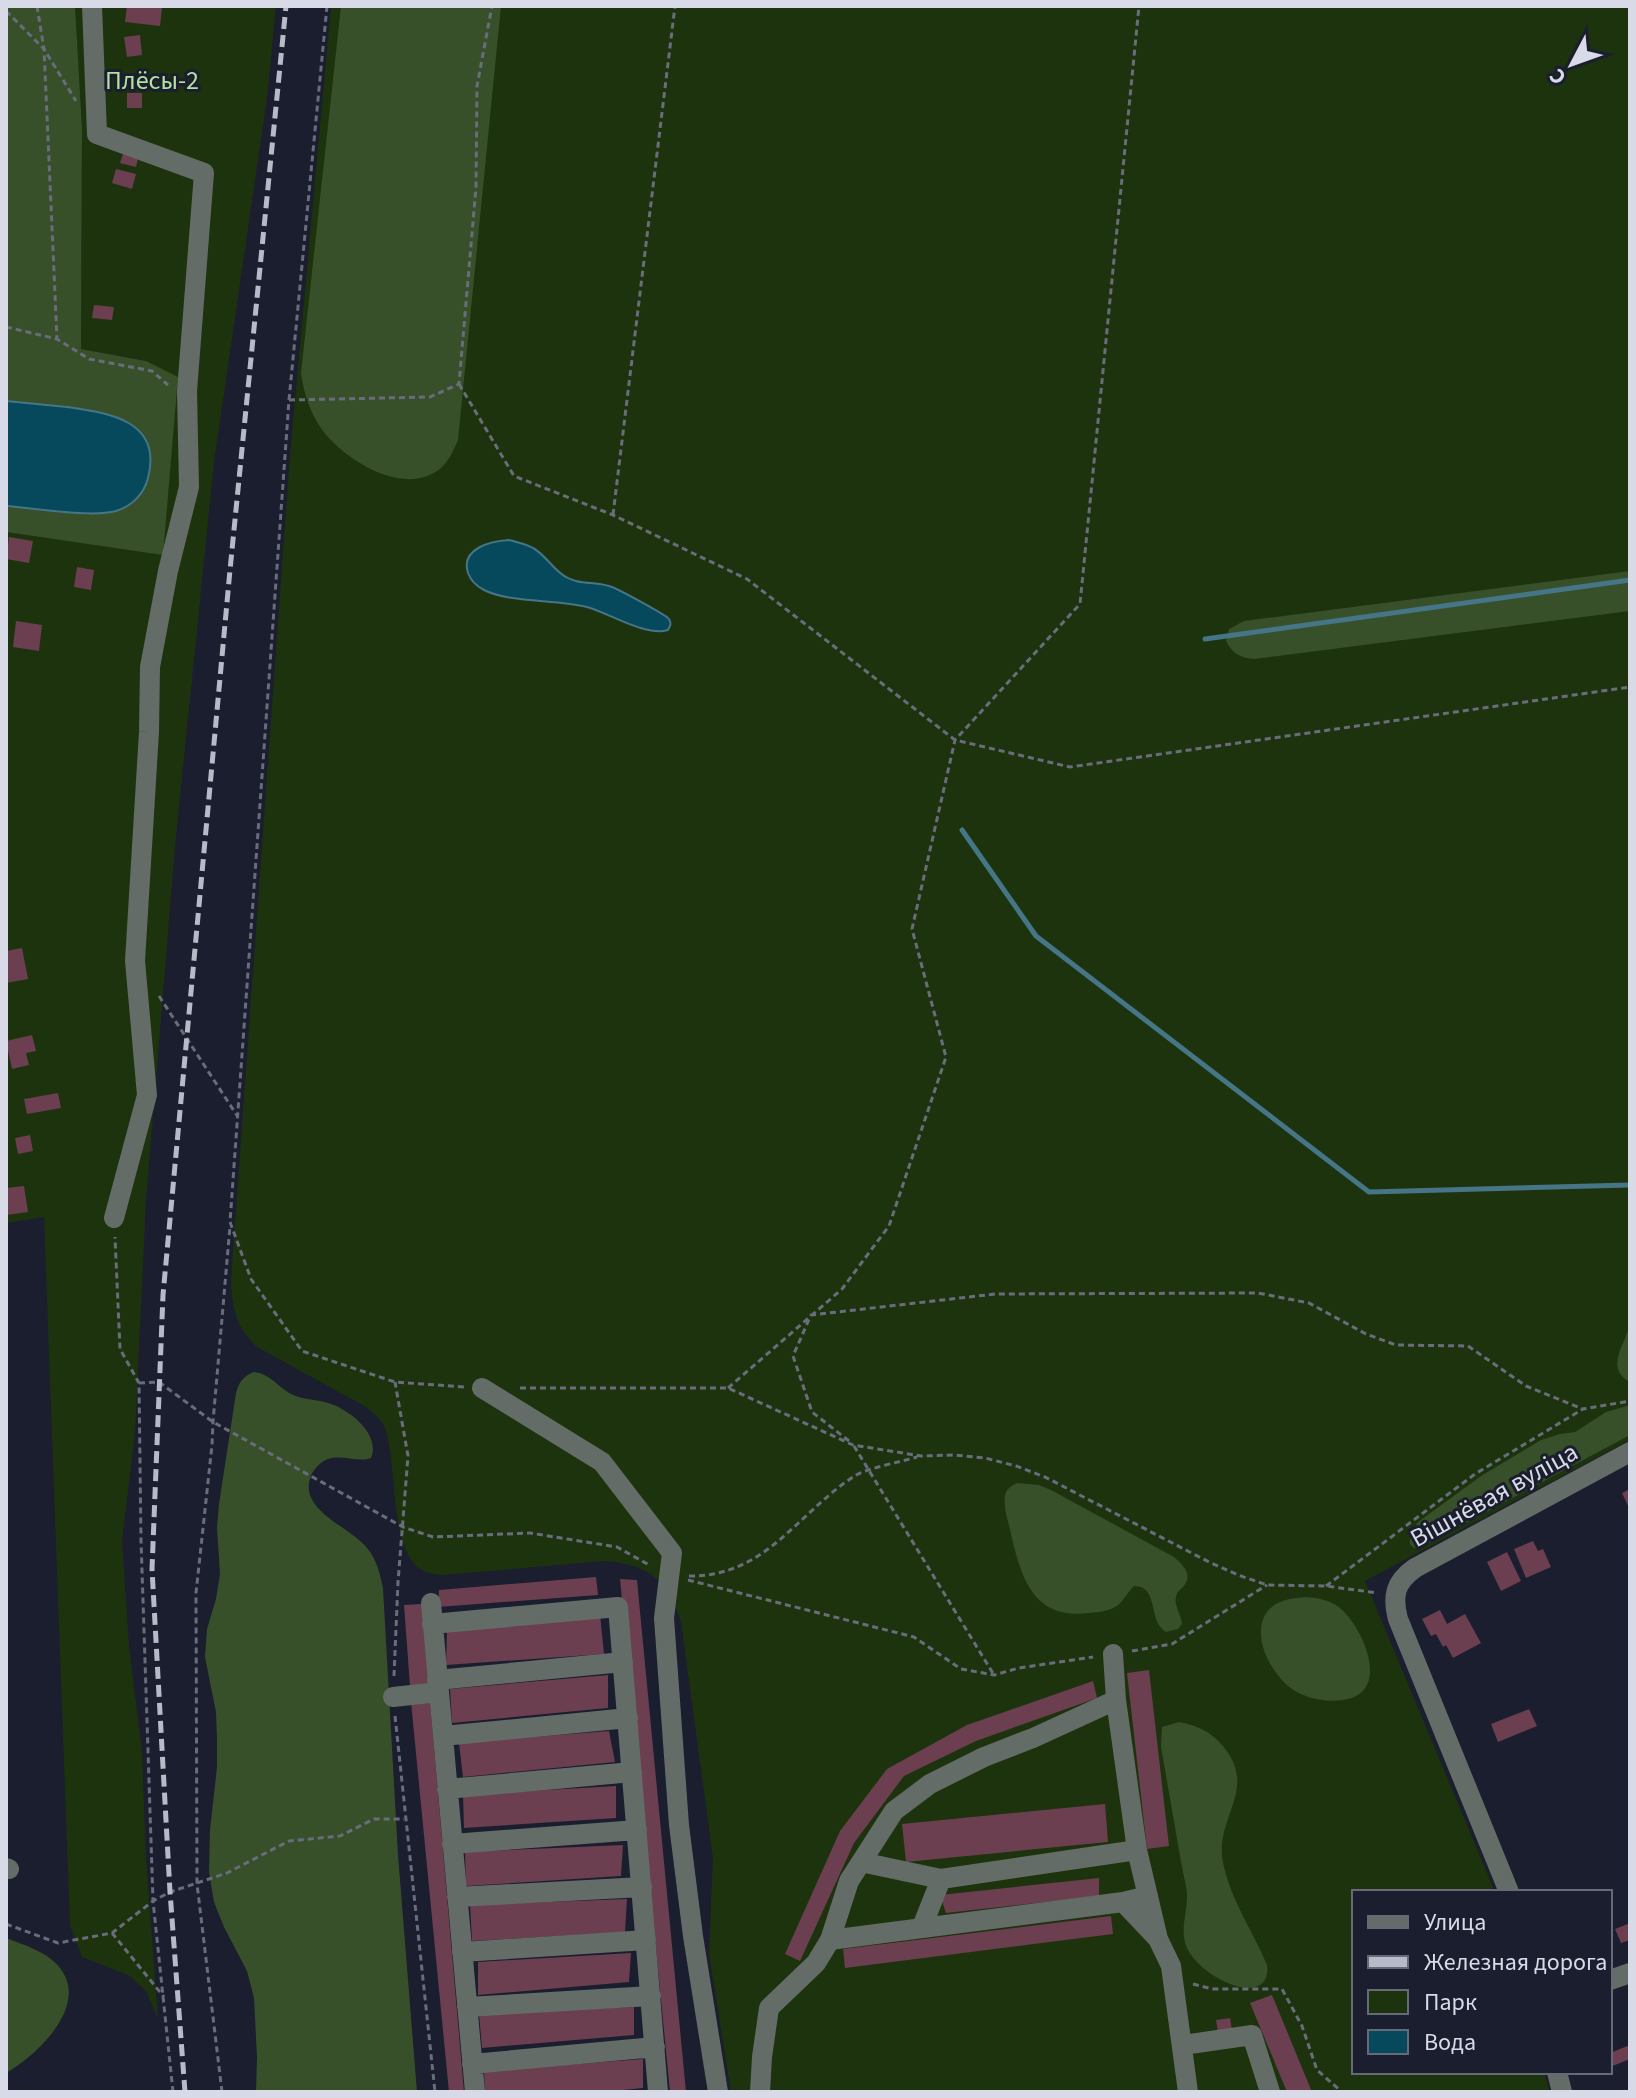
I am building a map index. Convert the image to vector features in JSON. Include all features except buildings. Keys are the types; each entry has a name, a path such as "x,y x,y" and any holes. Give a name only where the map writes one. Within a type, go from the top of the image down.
{"street":[{"path":"92,6 97,134 204,173 187,391 189,487 168,571 150,667 135,961 147,1095 114,1218"},
{"path":"482,1388 602,1462 672,1553 664,1618 679,1825 718,2092"},
{"name":"Вішнёвая вуліца","path":"1395,1596 1404,1575 1415,1568 1630,1452"},
{"path":"1395,1596 1403,1631 1508,1890"},
{"path":"431,1603 475,2092"},
{"path":"432,1624 618,1607 658,2092"},
{"path":"1113,1654 1116,1700 1137,1850 1158,1939 1174,1979 1188,2092"},
{"path":"393,1697 438,1686 623,1662"},
{"path":"760,2092 769,2008 816,1963 830,1940 849,1881 894,1811 930,1784 984,1757 1116,1700"},
{"path":"443,1736 628,1718"},
{"path":"447,1789 632,1772"},
{"path":"452,1844 637,1830"},
{"path":"861,1862 941,1879 1137,1850"},
{"path":"922,1927 941,1879"},
{"path":"457,1897 642,1887"},
{"path":"830,1940 1123,1902 1148,1896"},
{"path":"1123,1902 1158,1939"},
{"path":"462,1952 646,1940"},
{"path":"467,2007 651,1996"},
{"path":"1183,2045 1252,2035 1270,2092"},
{"path":"472,2064 655,2047"}],"path":[{"path":"37,6 44,49 57,339"},
{"path":"222,2092 197,1884 196,1593 212,1445 230,1222 289,400 327,6"},
{"path":"492,6 477,86 475,200 459,384 514,476 613,515 747,579 955,740 1070,767 1630,687"},
{"path":"613,515 675,6"},
{"path":"728,1388 842,1289 889,1226 946,1057 912,929 955,740 1080,604 1139,6"},
{"path":"6,11 44,49 97,134"},
{"path":"6,327 57,339 89,359 152,371 173,389 187,391"},
{"path":"289,400 430,397 459,384"},
{"path":"152,986 238,1117"},
{"path":"114,1218 120,1349 139,1383 153,1901 173,2092"},
{"path":"230,1222 251,1279 302,1351 395,1382 482,1388"},
{"path":"811,1315 995,1294 1258,1293 1309,1303 1366,1334 1396,1345 1468,1346 1526,1386 1583,1409"},
{"path":"811,1315 793,1356 812,1412 853,1445 994,1675"},
{"path":"139,1383 159,1382 213,1422 403,1527 433,1537 530,1533 617,1547 669,1575 914,1637 961,1669 994,1675 1019,1668 1172,1644 1267,1585"},
{"path":"395,1382 408,1456 393,1697 435,2092"},
{"path":"513,1388 728,1388 853,1445 921,1456 985,1458 1016,1466 1045,1477 1209,1562 1267,1585 1326,1586 1395,1596"},
{"path":"1326,1586 1475,1474 1583,1409 1630,1401"},
{"path":"669,1575 698,1576 730,1571 762,1555 855,1475 921,1456"},
{"path":"6,1924 58,1943 112,1933 153,1901 170,1892 227,1873 289,1841 340,1836 374,1819 404,1819"},
{"path":"112,1933 164,1997"},
{"path":"1174,1979 1212,1989 1282,1989 1302,2026 1317,2070 1342,2092"}],"green space":[{"path":"6,6 75,6 82,128 81,349 146,361 178,377 163,555 6,532"},
{"name":"Плёсы-2","path":"75,6 276,6 267,98 214,462 175,847 146,1201 135,1433 122,1540 129,1646 142,1752 158,2018 146,1991 130,1976 82,1957 70,1926 44,1217 6,1223 6,532 162,554 146,361 81,349 82,128"},
{"path":"331,6 1630,6 1630,1440 1365,1581 1494,1890 1352,1890 1352,2074 1545,2074 1550,2092 731,2092 709,1953 713,1858 681,1622 670,1595 655,1577 645,1571 605,1561 442,1575 424,1571 412,1561 404,1546 389,1442 381,1421 368,1408 257,1347 244,1332 234,1308 231,1280 290,455"},
{"path":"341,6 501,6 458,440 442,467 428,476 412,479 395,478 378,472 346,454 333,442 311,410 301,373"},
{"path":"1630,571 1630,611 1254,659 1237,654 1226,641 1229,629 1244,621"},
{"path":"1630,1324 1630,1382 1622,1376 1617,1363"},
{"path":"253,1372 268,1377 296,1396 328,1403 345,1411 361,1424 371,1440 371,1458 328,1459 314,1470 309,1488 318,1508 359,1540 370,1553 378,1567 383,1588 398,1855 417,2092 256,2092 254,1998 247,1971 214,1902 209,1872 217,1739 216,1712 205,1657 207,1629 220,1574 219,1504 236,1393 242,1380"},
{"path":"1630,1405 1630,1435 1421,1547 1414,1548 1410,1544 1410,1533 1418,1522 1481,1476 1541,1440 1575,1432 1606,1412"},
{"path":"1017,1483 1039,1485 1051,1490 1174,1557 1186,1570 1188,1578 1176,1597 1182,1624 1178,1629 1166,1632 1160,1627 1151,1598 1142,1588 1134,1586 1118,1605 1100,1612 1069,1613 1054,1610 1042,1602 1025,1580 1006,1515 1006,1494"},
{"path":"1306,1597 1336,1605 1357,1630 1369,1659 1370,1674 1367,1686 1358,1695 1333,1701 1306,1696 1290,1688 1271,1666 1261,1639 1261,1625 1266,1613 1279,1602"},
{"path":"1179,1722 1213,1736 1233,1761 1237,1789 1224,1831 1223,1862 1236,1902 1267,1965 1267,1975 1258,1986 1250,1988 1225,1982 1200,1965 1187,1948 1184,1927 1187,1893 1161,1747 1162,1727"},
{"path":"6,1938 55,1962 68,1983 68,1998 56,2028 31,2055 6,2073"}],"water":[{"path":"6,401 83,409 128,423 140,432 151,459 148,478 140,494 127,506 105,513 6,506"},
{"path":"509,540 533,548 561,574 571,579 609,586 650,607 669,619 671,624 668,630 649,630 587,607 506,597 481,588 468,573 469,557 486,544"}],"waterway":[{"path":"1205,639 1630,580"},
{"path":"962,830 1036,936 1369,1192 1630,1185"}],"railway":[{"path":"185,2092 152,1569 163,1295 286,6"}]}
